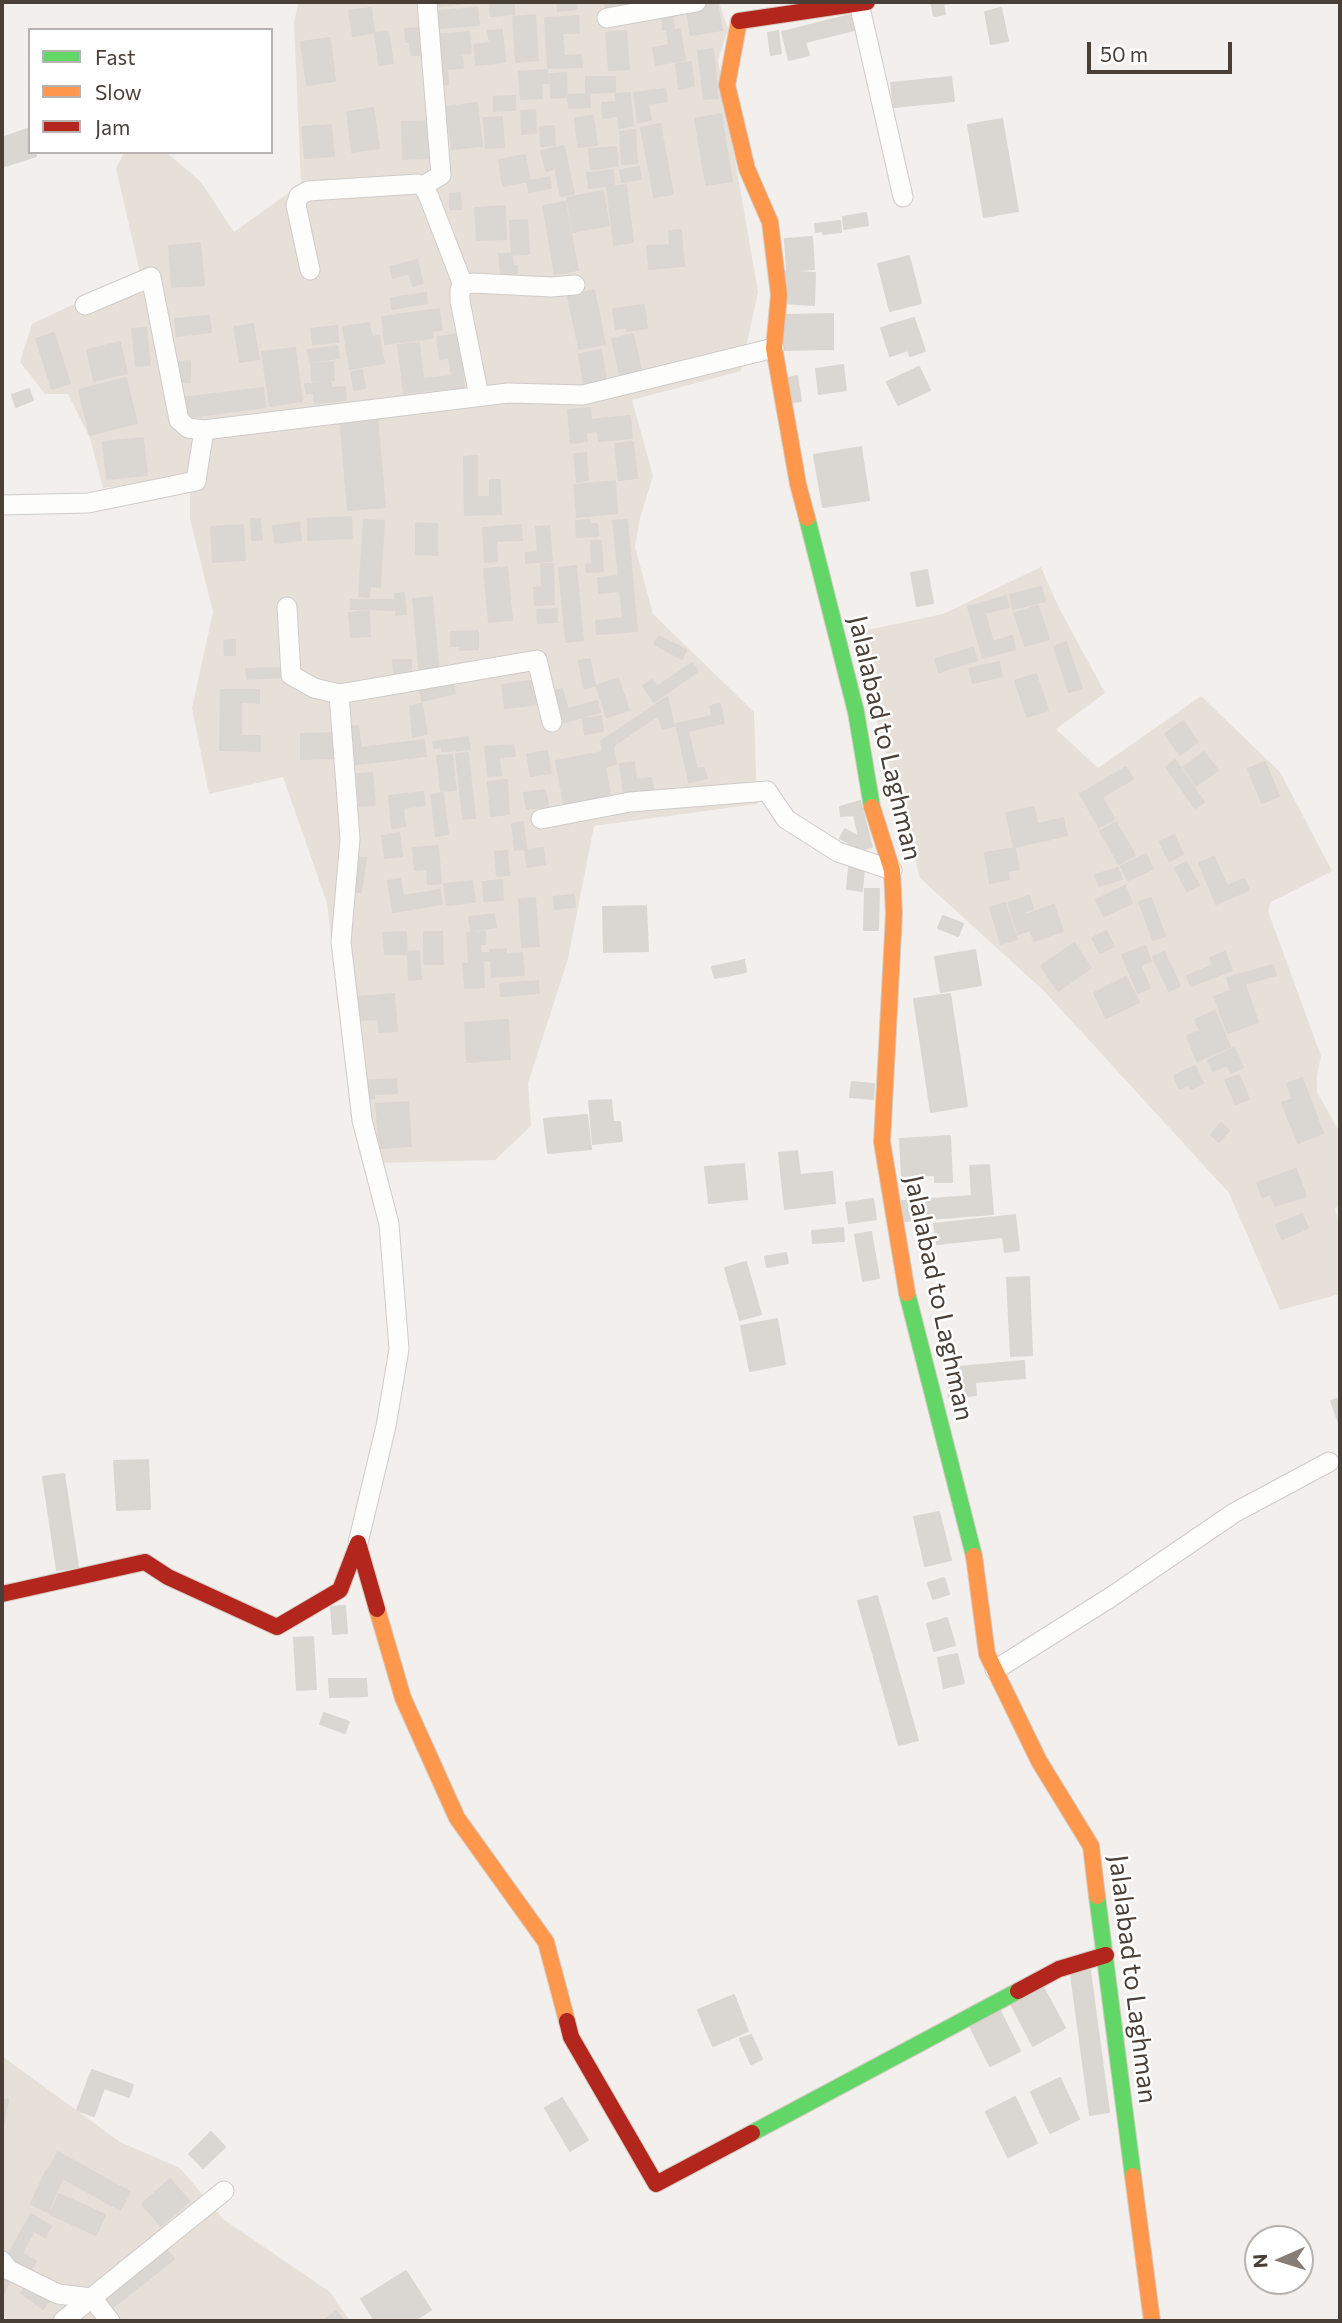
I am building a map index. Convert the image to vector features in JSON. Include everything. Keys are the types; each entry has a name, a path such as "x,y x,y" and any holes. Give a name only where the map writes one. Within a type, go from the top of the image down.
{"street":[{"path":"423,186 440,175 427,2"},
{"path":"607,18 696,2"},
{"path":"732,2 739,21 863,3 903,197"},
{"name":"Jalalabad to Laghman","path":"739,21 727,85 747,169 770,222 779,295 774,348 798,484 856,712 872,808 892,870 894,914 882,1142 906,1287 974,1558 987,1654 1039,1760 1091,1846 1152,2321"},
{"path":"310,270 296,205 299,196 308,191 418,184 423,186 463,285"},
{"path":"85,305 151,277 179,420 188,428 204,430 508,393 583,395 774,348"},
{"path":"480,396 460,301 463,285 575,285"},
{"path":"2,505 88,503 196,481 204,430"},
{"path":"287,607 291,675 314,688 339,694 537,660 552,722"},
{"path":"2,1594 145,1562 168,1577 277,1627 340,1590 358,1543 386,1426 398,1349 389,1224 362,1120 341,942 350,839 339,694"},
{"path":"541,820 630,802 767,791 786,819 838,852 892,870"},
{"path":"995,1670 1111,1597 1234,1513 1329,1462"},
{"path":"358,1543 403,1698 457,1818 546,1942 571,2037 656,2185 1059,1969 1106,1955"},
{"path":"63,2321 224,2191"},
{"path":"2,2261 9,2270 58,2294 92,2298 110,2321"}],"shaded area":[{"path":"299,2 719,2 728,29 718,60 758,292 741,371 632,400 653,476 640,518 635,547 653,614 754,712 757,804 594,826 568,959 528,1083 531,1126 495,1160 380,1163 352,1124 327,903 283,777 209,794 192,708 213,612 190,519 190,476 103,488 90,438 68,394 45,394 20,362 32,324 140,273 116,168 124,154 168,154 201,182 234,232 301,184 294,22"},
{"path":"1041,567 1059,608 1105,693 1056,729 1098,768 1201,696 1280,772 1332,871 1271,902 1268,911 1321,1056 1317,1092 1340,1133 1340,1205 1335,1209 1340,1227 1340,1294 1280,1310 1229,1193 1044,991 920,878 853,633 943,614"},
{"path":"2,2056 120,2142 180,2168 223,2219 330,2292 350,2321 2,2321"}],"building":[{"path":"431,2 459,2 459,4 431,7"},
{"path":"489,2 514,2 514,14 491,16"},
{"path":"557,2 575,2 576,9 558,11"},
{"path":"605,2 623,2 623,10 606,11"},
{"path":"717,2 722,30 691,35 686,8"},
{"path":"931,2 957,2 943,4 945,14 934,16"},
{"path":"371,8 374,32 353,36 349,11"},
{"path":"477,8 479,25 439,28 437,11"},
{"path":"1001,8 1008,41 991,44 985,12"},
{"path":"535,15 538,60 516,62 513,17"},
{"path":"850,15 854,30 805,42 809,55 789,60 782,32"},
{"path":"578,16 579,33 562,33 564,56 581,55 582,67 548,68 545,18"},
{"path":"662,16 673,16 674,29 663,30"},
{"path":"424,28 426,55 411,55 405,29"},
{"path":"680,29 685,60 656,65 653,48 669,45 667,32"},
{"path":"502,30 505,62 476,65 474,45 490,43 488,31"},
{"path":"626,31 629,69 609,70 606,33"},
{"path":"778,31 781,53 771,55 768,33"},
{"path":"388,32 393,63 379,65 375,33"},
{"path":"469,32 471,53 437,56 435,35"},
{"path":"330,38 335,81 307,85 301,42"},
{"path":"713,49 718,98 704,99 698,51"},
{"path":"462,56 463,68 447,69 448,84 437,85 435,58"},
{"path":"691,62 694,86 679,89 676,64"},
{"path":"547,70 548,83 541,83 542,98 521,99 519,72"},
{"path":"566,73 567,97 551,98 550,74"},
{"path":"586,77 615,77 615,92 586,93"},
{"path":"951,77 954,101 894,107 891,83"},
{"path":"665,89 667,101 648,104 651,120 638,122 634,93"},
{"path":"630,93 633,126 619,128 616,94"},
{"path":"589,94 590,107 569,108 568,95"},
{"path":"515,96 515,110 494,111 494,97"},
{"path":"616,102 617,116 603,118 602,103"},
{"path":"477,103 482,146 452,149 446,107"},
{"path":"373,108 379,148 352,152 347,112"},
{"path":"535,110 536,133 522,134 521,111"},
{"path":"721,114 732,181 706,185 695,119"},
{"path":"593,116 597,145 578,147 575,118"},
{"path":"502,117 504,147 486,148 484,118"},
{"path":"1002,119 1018,211 984,217 968,125"},
{"path":"433,121 434,158 403,159 402,122"},
{"path":"660,124 673,194 654,197 641,128"},
{"path":"331,125 334,156 305,158 302,127"},
{"path":"554,126 555,145 541,146 540,127"},
{"path":"27,129 28,154 36,156 5,166 2,158 2,138"},
{"path":"635,130 637,163 622,164 620,132"},
{"path":"564,146 574,194 561,196 555,169 546,171 541,151"},
{"path":"616,147 618,166 591,169 589,149"},
{"path":"525,155 530,181 503,186 499,160"},
{"path":"639,167 641,179 622,182 620,170"},
{"path":"613,170 614,185 589,188 587,173"},
{"path":"549,177 551,188 529,192 527,182"},
{"path":"626,185 633,242 614,245 607,187"},
{"path":"603,191 609,225 573,232 567,198"},
{"path":"460,193 461,209 450,209 450,194"},
{"path":"565,202 578,270 555,274 543,206"},
{"path":"505,206 506,239 477,240 475,208"},
{"path":"866,213 868,225 844,229 843,217"},
{"path":"527,220 529,254 512,255 510,221"},
{"path":"840,221 841,232 816,232 815,224"},
{"path":"681,230 684,266 649,269 647,246 670,245 669,231"},
{"path":"812,237 814,269 787,271 785,239"},
{"path":"200,243 204,285 172,287 169,246"},
{"path":"499,254 512,254 517,273 501,275"},
{"path":"909,256 921,303 890,311 878,264"},
{"path":"417,260 423,283 413,286 409,273 393,278 390,267"},
{"path":"784,271 815,273 814,305 783,303"},
{"path":"594,290 605,344 579,349 568,296"},
{"path":"426,293 427,303 392,309 391,298"},
{"path":"644,305 647,328 627,331 627,327 616,329 613,309"},
{"path":"439,309 442,330 432,331 433,338 385,344 382,317"},
{"path":"833,314 833,349 784,350 783,315"},
{"path":"209,316 211,332 177,336 175,319"},
{"path":"914,318 925,351 910,356 908,350 890,356 881,328"},
{"path":"369,323 372,337 379,336 384,363 350,369 343,327"},
{"path":"253,324 259,359 240,362 234,327"},
{"path":"337,326 338,342 313,344 311,329"},
{"path":"146,328 150,365 136,366 132,329"},
{"path":"54,333 70,383 52,389 36,339"},
{"path":"458,334 464,387 404,393 398,345 419,343 423,379 452,376 449,357 440,359 437,337"},
{"path":"633,334 642,374 621,379 612,339"},
{"path":"120,342 127,373 94,381 87,350"},
{"path":"337,346 339,358 310,362 308,350"},
{"path":"295,348 302,401 270,406 262,352"},
{"path":"601,350 606,380 584,384 579,354"},
{"path":"190,361 190,382 177,382 176,362"},
{"path":"333,362 334,380 312,381 311,364"},
{"path":"843,365 846,390 819,394 816,369"},
{"path":"919,367 930,390 898,405 887,382"},
{"path":"362,370 365,388 354,390 351,372"},
{"path":"797,376 801,401 787,403 783,379"},
{"path":"126,378 137,423 90,435 79,390"},
{"path":"331,382 331,388 345,387 346,400 315,403 314,393 306,393 305,384"},
{"path":"263,388 265,407 183,418 180,398"},
{"path":"29,389 33,400 16,407 12,395"},
{"path":"590,408 591,420 630,416 632,438 599,441 598,431 586,432 587,441 571,443 568,410"},
{"path":"377,416 385,507 348,510 340,419"},
{"path":"143,438 147,475 107,479 103,442"},
{"path":"633,442 637,478 619,480 615,444"},
{"path":"861,447 869,500 823,507 814,455"},
{"path":"586,453 588,480 577,482 574,454"},
{"path":"477,456 477,497 490,497 490,480 500,480 501,514 465,515 464,457"},
{"path":"615,481 617,513 577,517 574,485"},
{"path":"351,517 352,538 308,540 308,519"},
{"path":"251,519 260,519 262,540 252,540"},
{"path":"364,520 384,521 380,587 370,586 369,597 359,596"},
{"path":"590,520 590,524 597,524 598,536 577,537 576,521"},
{"path":"627,520 637,631 597,634 596,621 623,618 620,591 599,593 598,578 619,576 613,521"},
{"path":"299,523 301,540 275,543 273,526"},
{"path":"416,523 437,524 437,555 416,554"},
{"path":"243,525 245,560 213,562 211,527"},
{"path":"521,525 522,540 496,541 497,561 485,562 483,528"},
{"path":"549,526 552,561 526,563 526,553 538,552 536,527"},
{"path":"591,541 601,541 603,571 587,572 586,565 592,564"},
{"path":"541,564 553,564 554,604 535,605 534,588 542,587"},
{"path":"576,566 583,640 566,642 559,568"},
{"path":"507,567 512,620 489,622 484,569"},
{"path":"927,570 933,603 917,606 911,573"},
{"path":"1041,587 1045,601 1013,609 1010,595"},
{"path":"404,593 406,614 396,615 395,594"},
{"path":"1006,596 1009,607 985,613 993,642 1012,636 1015,649 983,658 968,607"},
{"path":"432,597 439,675 420,676 413,599"},
{"path":"351,600 393,600 394,610 351,609"},
{"path":"1038,606 1049,639 1025,646 1014,613"},
{"path":"557,609 557,622 538,623 537,610"},
{"path":"369,611 370,636 351,637 349,613"},
{"path":"478,631 478,649 460,650 460,646 451,646 451,632"},
{"path":"659,636 686,650 682,659 654,644"},
{"path":"235,640 235,655 225,655 224,641"},
{"path":"1066,642 1082,688 1069,692 1054,647"},
{"path":"973,648 977,660 939,672 935,659"},
{"path":"590,659 595,686 584,688 579,661"},
{"path":"393,660 411,660 411,672 394,673"},
{"path":"999,662 1002,676 973,683 969,669"},
{"path":"692,663 698,671 654,702 643,686 652,680 657,687"},
{"path":"282,668 282,677 247,679 246,669"},
{"path":"1036,674 1048,710 1027,717 1015,681"},
{"path":"452,678 455,693 422,701 419,685"},
{"path":"618,678 629,710 607,717 596,686"},
{"path":"537,680 540,704 505,708 502,685"},
{"path":"562,689 568,709 597,701 600,712 561,723 553,691"},
{"path":"221,690 259,690 259,703 241,702 241,736 260,736 260,751 220,750"},
{"path":"667,697 674,726 662,729 659,715 613,746 616,764 606,767 601,741"},
{"path":"422,704 427,734 413,737 410,706"},
{"path":"720,704 724,723 688,731 697,769 704,768 707,778 689,782 676,724 712,716 710,706"},
{"path":"601,716 603,731 585,734 583,719"},
{"path":"1183,721 1198,742 1180,755 1165,734"},
{"path":"358,726 361,748 424,740 426,756 349,765 345,727"},
{"path":"336,733 337,758 301,759 301,734"},
{"path":"468,737 470,749 442,751 442,747 434,748 433,742"},
{"path":"513,745 515,756 499,757 501,775 488,776 485,747"},
{"path":"547,751 551,773 531,776 527,754"},
{"path":"602,752 611,800 565,809 556,761"},
{"path":"1204,752 1218,770 1196,786 1183,767"},
{"path":"468,753 475,818 463,819 456,754"},
{"path":"452,755 456,790 441,791 437,756"},
{"path":"1175,760 1204,802 1195,808 1166,767"},
{"path":"634,762 636,780 651,778 653,789 624,793 620,764"},
{"path":"1265,762 1279,796 1262,803 1248,769"},
{"path":"1126,767 1133,779 1102,797 1114,819 1099,827 1080,794"},
{"path":"372,773 375,805 359,806 357,774"},
{"path":"507,780 509,814 491,816 488,782"},
{"path":"545,790 548,806 527,809 524,793"},
{"path":"423,792 425,805 403,808 405,826 392,828 389,796"},
{"path":"443,793 448,834 436,836 431,795"},
{"path":"860,801 872,847 860,850 840,838 845,829 859,837 854,815 841,816 840,807"},
{"path":"1034,807 1041,841 1014,847 1006,813"},
{"path":"1063,818 1067,835 1043,841 1039,824"},
{"path":"523,822 526,849 515,850 512,824"},
{"path":"1116,822 1135,855 1119,864 1100,831"},
{"path":"399,833 402,856 385,858 382,836"},
{"path":"1174,835 1183,854 1169,861 1160,842"},
{"path":"438,846 441,883 428,884 427,869 415,870 413,848"},
{"path":"543,848 545,864 527,867 525,850"},
{"path":"1015,848 1019,869 1008,871 1009,879 990,883 985,853"},
{"path":"507,851 509,875 497,876 495,852"},
{"path":"1146,854 1153,869 1128,880 1121,866"},
{"path":"353,857 366,858 361,892 348,891"},
{"path":"1214,857 1227,886 1244,879 1249,890 1216,904 1199,863"},
{"path":"1186,862 1199,885 1187,891 1175,868"},
{"path":"849,868 864,868 862,891 847,889"},
{"path":"1118,868 1122,879 1099,886 1095,875"},
{"path":"400,879 403,896 440,890 442,904 393,912 388,881"},
{"path":"502,880 503,900 484,901 483,882"},
{"path":"472,881 475,902 447,905 444,884"},
{"path":"1125,886 1132,903 1104,916 1096,900"},
{"path":"865,889 879,889 878,930 864,930"},
{"path":"574,895 575,907 555,909 554,897"},
{"path":"1029,896 1033,909 1024,912 1030,930 1018,934 1008,903"},
{"path":"535,898 539,946 522,947 519,899"},
{"path":"1151,898 1165,936 1153,940 1139,902"},
{"path":"1005,903 1017,939 1001,944 990,908"},
{"path":"1054,905 1063,931 1034,941 1025,915"},
{"path":"646,906 648,951 604,952 603,907"},
{"path":"494,914 496,927 471,931 469,917"},
{"path":"943,916 963,924 958,936 938,928"},
{"path":"1106,931 1114,946 1100,953 1092,938"},
{"path":"406,932 407,954 385,954 383,933"},
{"path":"424,932 442,932 443,964 424,964"},
{"path":"485,932 485,944 480,944 481,953 489,953 489,960 469,962 467,933"},
{"path":"1074,943 1091,968 1058,991 1041,966"},
{"path":"1145,946 1151,961 1140,965 1150,988 1138,993 1122,955"},
{"path":"506,949 506,954 522,953 524,975 492,977 490,950"},
{"path":"975,950 981,985 941,992 935,957"},
{"path":"419,951 421,979 409,980 408,952"},
{"path":"1164,952 1180,986 1169,991 1153,957"},
{"path":"1225,952 1232,970 1191,986 1187,976 1213,965 1210,958"},
{"path":"744,960 746,972 715,978 712,967"},
{"path":"483,963 484,987 465,988 463,964"},
{"path":"1273,965 1276,975 1230,988 1227,978"},
{"path":"1126,977 1139,1002 1106,1018 1094,993"},
{"path":"538,981 539,993 501,996 500,984"},
{"path":"1245,985 1258,1022 1228,1033 1214,997"},
{"path":"394,994 397,1031 379,1032 378,1019 360,1020 358,997"},
{"path":"950,994 967,1106 931,1112 914,999"},
{"path":"1215,1011 1230,1047 1197,1061 1187,1036 1200,1031 1195,1020"},
{"path":"508,1020 510,1059 467,1062 465,1023"},
{"path":"1234,1048 1243,1067 1231,1073 1227,1065 1213,1071 1208,1060"},
{"path":"1195,1066 1203,1083 1191,1089 1189,1084 1180,1089 1174,1076"},
{"path":"1239,1075 1249,1099 1236,1104 1225,1080"},
{"path":"1302,1078 1323,1133 1298,1143 1282,1103 1293,1099 1287,1084"},
{"path":"396,1079 397,1093 374,1094 374,1098 361,1099 360,1081"},
{"path":"852,1082 874,1084 873,1099 850,1097"},
{"path":"611,1100 613,1122 620,1122 622,1141 593,1144 589,1101"},
{"path":"408,1102 411,1146 380,1148 376,1104"},
{"path":"587,1115 591,1149 548,1153 544,1119"},
{"path":"1221,1123 1229,1130 1219,1142 1211,1135"},
{"path":"950,1136 952,1182 935,1182 935,1175 902,1176 900,1139"},
{"path":"797,1151 800,1175 832,1172 835,1203 785,1209 779,1153"},
{"path":"744,1164 747,1199 709,1203 705,1167"},
{"path":"989,1165 993,1214 904,1221 902,1201 972,1196 970,1166"},
{"path":"1296,1169 1306,1196 1275,1206 1271,1194 1262,1197 1257,1183"},
{"path":"873,1199 876,1219 849,1223 846,1203"},
{"path":"1302,1214 1308,1228 1282,1239 1276,1225"},
{"path":"1015,1215 1019,1250 1005,1252 1003,1237 937,1244 934,1224"},
{"path":"843,1228 844,1241 813,1243 812,1231"},
{"path":"871,1232 879,1278 863,1281 855,1235"},
{"path":"786,1253 788,1263 767,1267 765,1257"},
{"path":"746,1262 761,1314 740,1320 725,1268"},
{"path":"1029,1277 1032,1355 1011,1356 1007,1278"},
{"path":"777,1319 785,1364 750,1371 741,1326"},
{"path":"1024,1361 1025,1378 975,1382 976,1395 949,1398 947,1368"},
{"path":"1340,1398 1340,1426 1331,1401"},
{"path":"148,1460 150,1509 117,1510 114,1461"},
{"path":"64,1474 78,1567 57,1570 43,1477"},
{"path":"939,1512 951,1560 925,1566 914,1517"},
{"path":"944,1578 949,1594 933,1599 928,1583"},
{"path":"877,1596 918,1740 899,1745 858,1601"},
{"path":"345,1606 347,1633 333,1634 331,1607"},
{"path":"947,1618 955,1645 934,1651 927,1624"},
{"path":"313,1637 316,1689 297,1690 294,1638"},
{"path":"957,1654 964,1683 944,1688 938,1658"},
{"path":"329,1679 366,1679 367,1696 330,1697"},
{"path":"324,1713 349,1722 345,1733 320,1724"},
{"path":"1089,1964 1109,2112 1090,2115 1070,1967"},
{"path":"1043,1987 1065,2028 1033,2046 1011,2004"},
{"path":"734,1995 748,2031 713,2046 698,2010"},
{"path":"1000,2011 1020,2051 990,2066 970,2026"},
{"path":"751,2035 762,2059 751,2064 740,2039"},
{"path":"92,2070 133,2085 129,2097 104,2088 94,2116 77,2110"},
{"path":"1060,2078 1079,2119 1050,2133 1031,2092"},
{"path":"1015,2097 1037,2143 1008,2157 986,2112"},
{"path":"562,2098 588,2140 570,2151 545,2108"},
{"path":"2,2099 8,2100 2,2133"},
{"path":"211,2132 225,2147 203,2168 189,2154"},
{"path":"58,2152 130,2192 120,2210 48,2170"},
{"path":"46,2171 62,2179 48,2212 31,2204"},
{"path":"170,2179 189,2201 161,2226 142,2204"},
{"path":"59,2194 105,2215 96,2235 50,2214"},
{"path":"31,2214 51,2226 45,2237 34,2231 22,2253 36,2261 31,2270 7,2257"},
{"path":"165,2248 174,2259 107,2312 98,2301"},
{"path":"2,2271 12,2276 4,2293 2,2292"},
{"path":"406,2271 431,2310 413,2321 375,2321 361,2299"},
{"path":"27,2286 48,2302 43,2309 21,2293"},
{"path":"336,2311 344,2321 323,2321"}],"traffic: fast":[{"path":"807,518 856,712 872,807"},
{"path":"907,1293 974,1556"},
{"path":"1097,1896 1133,2176"},
{"path":"752,2133 1018,1991"}],"traffic: slow":[{"path":"739,21 727,85 747,169 770,222 779,295 774,348 798,484 807,518"},
{"path":"872,807 892,870 894,914 882,1142 907,1293"},
{"path":"974,1556 987,1654 1039,1761 1091,1846 1097,1896"},
{"path":"377,1609 403,1698 457,1818 546,1942 567,2021"},
{"path":"1133,2176 1152,2321"}],"traffic: jam":[{"path":"739,21 867,2"},
{"path":"2,1594 145,1562 168,1577 277,1627 340,1590 358,1543 377,1609"},
{"path":"1018,1991 1059,1969 1106,1955"},
{"path":"567,2021 571,2037 656,2184 752,2133"}]}
